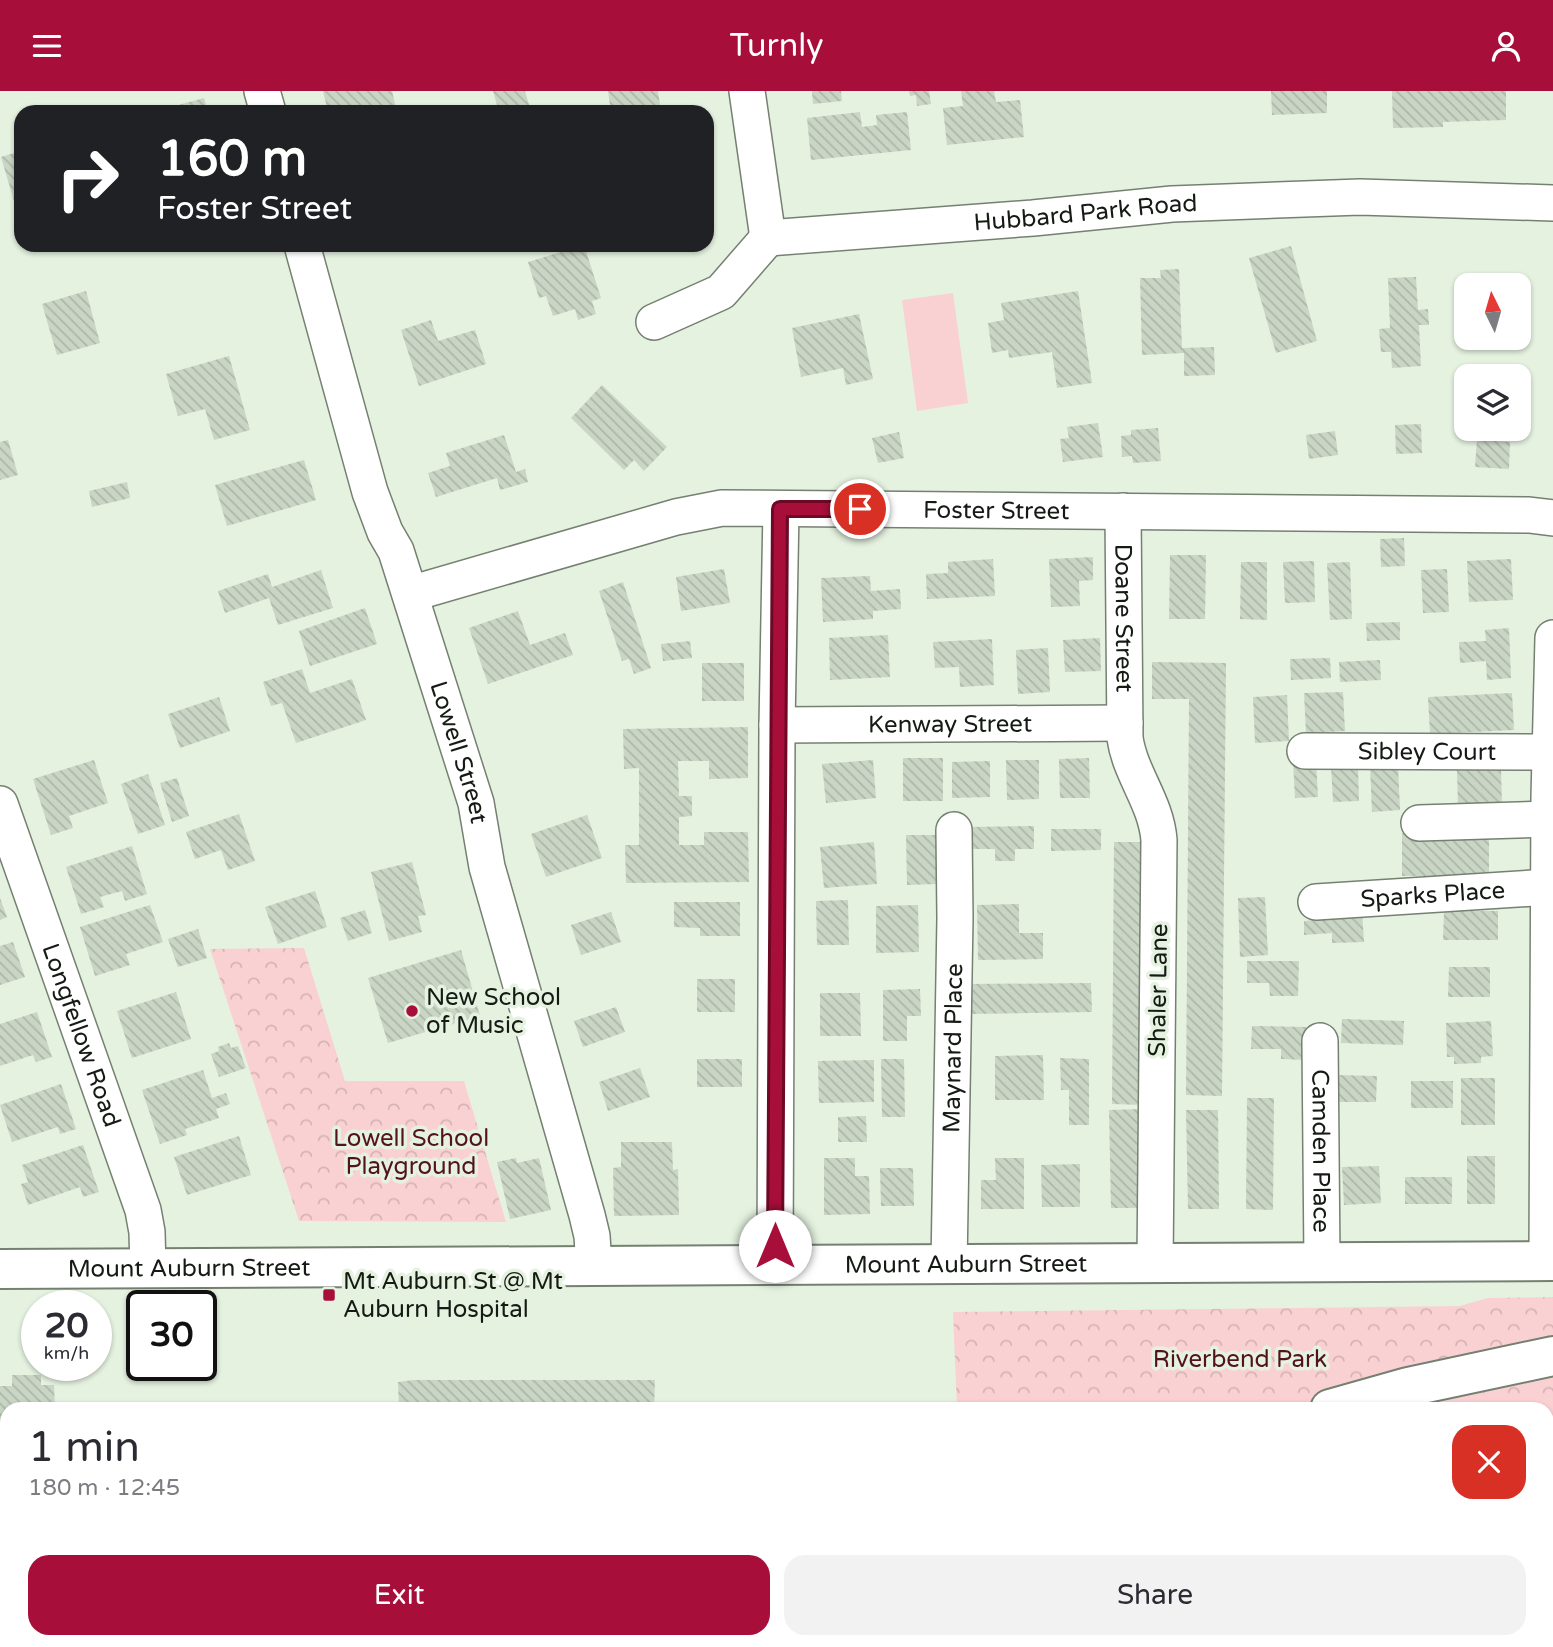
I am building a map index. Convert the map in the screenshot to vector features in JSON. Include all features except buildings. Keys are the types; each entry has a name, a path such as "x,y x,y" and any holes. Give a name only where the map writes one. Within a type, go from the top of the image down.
{"main road":[{"name":"Mount Auburn Street","path":"0,1269 1550,1261"},
{"path":"1356,1402 1448,1377 1553,1356"}],"street":[{"path":"654,322 721,292 768,238 747,91"},
{"name":"Hubbard Park Road","path":"768,238 1033,218 1172,204 1360,197 1553,202"},
{"name":"Lowell Street","path":"304,252 370,492 385,532 396,551 476,803 487,867 587,1215 592,1236 594,1267"},
{"name":"Foster Street","path":"410,594 692,513 722,508 1362,516 1529,515 1553,518"},
{"path":"775,1266 780,509"},
{"name":"Doane Street","path":"1124,511 1125,723"},
{"path":"1550,1261 1549,818 1553,638"},
{"name":"Kenway Street","path":"777,725 1125,723"},
{"name":"Shaler Lane","path":"1125,723 1126,748 1154,811 1159,840 1155,1264"},
{"name":"Sibley Court","path":"1305,751 1550,752"},
{"name":"Longfellow Road","path":"0,804 143,1210 147,1232 148,1269"},
{"path":"1419,823 1549,818"},
{"name":"Maynard Place","path":"949,1265 954,830"},
{"name":"Sparks Place","path":"1316,902 1550,879"},
{"name":"Camden Place","path":"1320,1041 1322,1262"}],"green space":[{"path":"953,293 968,403 917,411 902,300"},
{"name":"Lowell School Playground","path":"304,948 345,1081 464,1081 506,1222 299,1221 210,949"},
{"name":"Riverbend Park","path":"1553,1297 1553,1402 957,1402 953,1312 1459,1306 1488,1298"}],"place":[{"name":"New School of Music","path":"412,1011"},
{"name":"Mt Auburn St @ Mt Auburn Hospital","path":"329,1295"}],"route":[{"path":"775,1246 780,509 860,509"}]}
